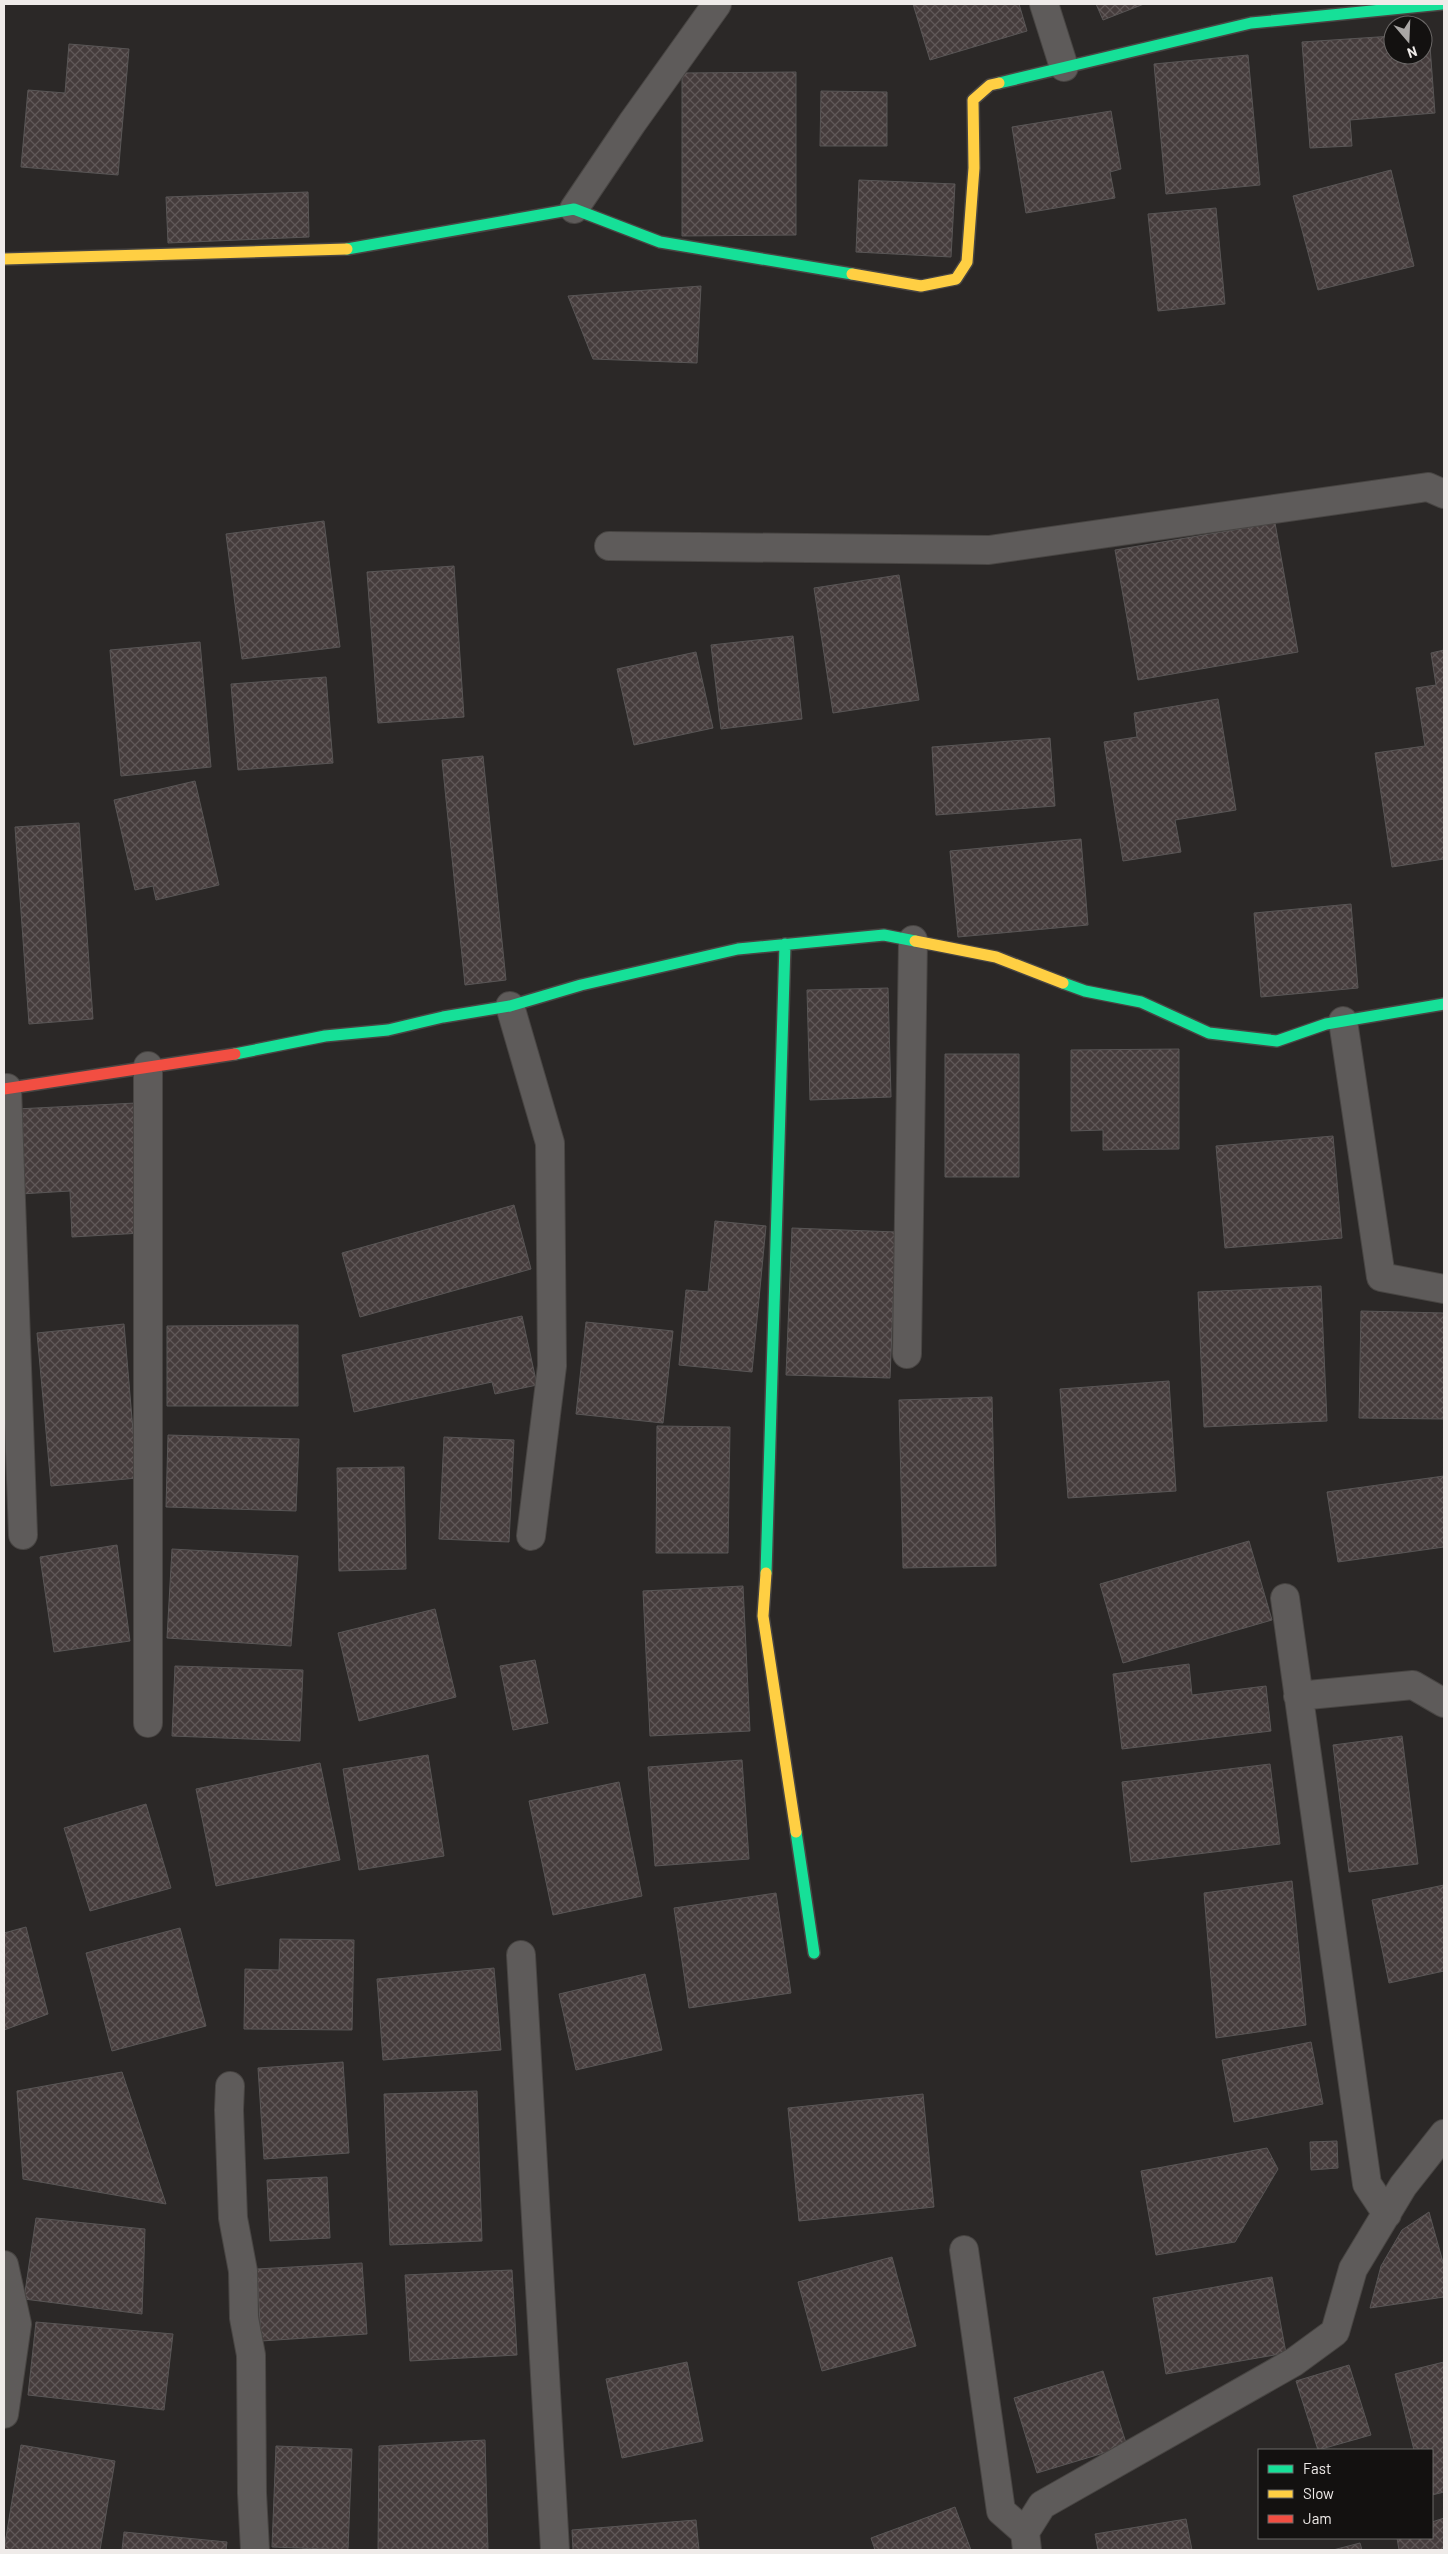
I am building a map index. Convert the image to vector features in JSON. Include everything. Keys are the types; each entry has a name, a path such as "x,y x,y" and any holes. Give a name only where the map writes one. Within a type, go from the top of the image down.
{"street":[{"path":"574,210 632,123 717,4"},
{"path":"1044,4 1064,67"},
{"path":"4,259 356,249 574,210 660,242 921,286 956,279 967,262 974,168 973,100 990,84 1251,22 1442,4"},
{"path":"609,546 989,550 1428,487 1444,494"},
{"path":"23,1535 5,1089 257,1051 325,1036 388,1030 443,1017 510,1006 581,985 738,948 884,935 996,957 1085,991 1141,1002 1210,1033 1277,1041 1326,1024 1444,1004"},
{"path":"907,1354 913,940"},
{"path":"785,944 767,1549 763,1616 814,1953"},
{"path":"510,1006 550,1143 552,1366 531,1536"},
{"path":"1343,1021 1381,1277 1444,1289"},
{"path":"148,1066 148,1723"},
{"path":"1285,1598 1367,2184 1387,2214"},
{"path":"1298,1696 1413,1685 1444,1703"},
{"path":"521,1955 555,2550"},
{"path":"230,2086 228,2110 233,2218 242,2271 244,2318 251,2355 252,2493 255,2550"},
{"path":"964,2250 1001,2511 1026,2541 1042,2505 1294,2362 1335,2332 1353,2269 1403,2186 1444,2134"},
{"path":"4,2266 17,2324 7,2367 4,2414"}],"building":[{"path":"913,4 1019,4 1027,31 930,60"},
{"path":"1096,4 1144,4 1103,20"},
{"path":"1383,37 1383,65 1431,65 1435,113 1350,120 1352,146 1310,148 1302,42"},
{"path":"69,44 129,49 118,175 21,167 28,90 65,93"},
{"path":"1248,55 1260,185 1166,194 1154,64"},
{"path":"796,72 796,235 682,236 682,73"},
{"path":"821,91 887,92 887,146 820,146"},
{"path":"1111,111 1121,169 1110,172 1115,198 1026,213 1012,127"},
{"path":"1391,170 1414,266 1318,290 1293,196"},
{"path":"859,180 955,184 951,257 856,252"},
{"path":"308,192 309,237 168,243 166,197"},
{"path":"1216,208 1225,304 1158,311 1148,214"},
{"path":"701,286 697,363 593,359 568,296"},
{"path":"324,521 340,647 242,659 226,534"},
{"path":"1275,523 1298,652 1138,680 1115,550"},
{"path":"454,566 464,717 378,723 367,572"},
{"path":"899,575 919,700 833,713 814,588"},
{"path":"793,636 802,719 721,729 711,645"},
{"path":"200,642 211,767 121,776 110,650"},
{"path":"1444,650 1444,859 1392,867 1375,753 1425,746 1416,688 1436,685 1431,653"},
{"path":"696,652 713,728 634,745 617,669"},
{"path":"326,677 333,763 238,770 231,684"},
{"path":"1218,699 1236,810 1175,820 1181,852 1123,861 1104,742 1137,737 1134,713"},
{"path":"1050,738 1055,806 936,815 932,747"},
{"path":"483,756 506,980 465,985 442,760"},
{"path":"195,781 219,885 156,900 153,886 135,890 114,800"},
{"path":"79,823 93,1019 29,1024 15,827"},
{"path":"1081,839 1088,925 958,937 950,851"},
{"path":"1351,904 1358,988 1261,997 1254,913"},
{"path":"888,988 891,1097 810,1100 807,990"},
{"path":"1179,1049 1179,1149 1103,1150 1103,1130 1071,1131 1071,1050"},
{"path":"945,1054 1019,1054 1019,1177 945,1177"},
{"path":"136,1103 142,1233 72,1237 70,1191 20,1194 16,1109"},
{"path":"1333,1136 1342,1238 1225,1248 1216,1146"},
{"path":"514,1205 531,1269 360,1317 342,1253"},
{"path":"715,1221 766,1226 752,1372 679,1365 686,1290 708,1292"},
{"path":"792,1228 896,1232 890,1378 786,1375"},
{"path":"1321,1286 1327,1421 1204,1427 1198,1292"},
{"path":"1361,1311 1444,1313 1444,1419 1359,1418"},
{"path":"522,1316 537,1385 495,1394 492,1382 354,1412 342,1355"},
{"path":"586,1322 673,1331 663,1423 576,1414"},
{"path":"124,1324 137,1478 51,1486 37,1333"},
{"path":"298,1325 298,1406 167,1406 167,1326"},
{"path":"1169,1381 1176,1491 1068,1498 1060,1389"},
{"path":"992,1397 996,1566 903,1568 899,1400"},
{"path":"657,1426 730,1427 728,1553 656,1553"},
{"path":"168,1435 299,1439 296,1511 166,1507"},
{"path":"444,1437 514,1440 509,1542 439,1539"},
{"path":"404,1467 406,1569 339,1571 337,1468"},
{"path":"1444,1476 1444,1547 1338,1562 1327,1492"},
{"path":"1249,1541 1272,1620 1123,1663 1100,1584"},
{"path":"117,1545 130,1641 54,1652 40,1557"},
{"path":"172,1549 298,1556 291,1646 167,1638"},
{"path":"743,1586 750,1731 650,1736 643,1591"},
{"path":"435,1609 456,1697 359,1721 338,1633"},
{"path":"535,1660 548,1723 513,1730 500,1666"},
{"path":"1189,1664 1192,1695 1266,1686 1271,1731 1122,1749 1113,1674"},
{"path":"175,1666 303,1670 300,1741 172,1736"},
{"path":"1402,1736 1418,1864 1349,1872 1333,1745"},
{"path":"428,1755 444,1856 359,1870 343,1769"},
{"path":"742,1760 749,1859 655,1866 648,1767"},
{"path":"320,1763 340,1860 216,1886 196,1789"},
{"path":"1270,1764 1280,1844 1131,1862 1122,1782"},
{"path":"619,1782 642,1896 553,1915 529,1801"},
{"path":"146,1804 171,1888 90,1911 64,1828"},
{"path":"1292,1881 1306,2025 1216,2038 1204,1893"},
{"path":"1444,1885 1444,1971 1389,1983 1372,1900"},
{"path":"776,1893 791,1993 689,2008 674,1908"},
{"path":"26,1927 48,2014 4,2030 4,1933"},
{"path":"180,1928 206,2026 112,2051 86,1953"},
{"path":"280,1939 354,1940 352,2030 244,2029 245,1969 279,1970"},
{"path":"494,1968 501,2050 383,2060 377,1979"},
{"path":"645,1974 662,2050 576,2070 559,1994"},
{"path":"1311,2042 1323,2104 1234,2122 1222,2060"},
{"path":"343,2062 349,2153 264,2159 258,2068"},
{"path":"122,2072 166,2204 23,2179 17,2091"},
{"path":"477,2091 482,2241 390,2245 384,2094"},
{"path":"923,2094 934,2207 799,2221 788,2108"},
{"path":"1337,2141 1338,2168 1311,2170 1310,2142"},
{"path":"1267,2148 1278,2169 1235,2242 1156,2255 1141,2171"},
{"path":"327,2177 330,2238 270,2241 267,2180"},
{"path":"1429,2212 1444,2266 1444,2297 1370,2308 1381,2266 1402,2230"},
{"path":"36,2218 145,2229 142,2314 24,2299"},
{"path":"892,2257 916,2346 822,2371 798,2282"},
{"path":"362,2263 367,2334 261,2341 257,2269"},
{"path":"512,2270 517,2355 410,2361 405,2275"},
{"path":"1272,2277 1286,2353 1166,2374 1153,2298"},
{"path":"36,2322 173,2334 164,2410 28,2395"},
{"path":"687,2362 703,2441 622,2458 606,2379"},
{"path":"1444,2362 1444,2492 1433,2495 1433,2449 1414,2449 1395,2374"},
{"path":"1349,2365 1371,2435 1318,2449 1296,2381"},
{"path":"1103,2371 1127,2446 1037,2473 1014,2398"},
{"path":"485,2440 488,2550 378,2550 379,2446"},
{"path":"21,2445 115,2461 100,2550 4,2550"},
{"path":"276,2446 352,2449 348,2550 272,2547"},
{"path":"955,2507 971,2550 875,2550 871,2538"},
{"path":"1444,2518 1444,2550 1399,2550 1397,2539 1433,2539 1433,2522"},
{"path":"1186,2519 1192,2550 1098,2550 1095,2534"},
{"path":"696,2520 699,2550 573,2550 572,2530"},
{"path":"124,2532 227,2542 226,2550 122,2550"},
{"path":"1360,2543 1362,2550 1333,2550"}],"traffic: fast":[{"path":"999,83 1251,23 1442,4"},
{"path":"347,249 574,209 660,242 852,274"},
{"path":"235,1054 325,1036 388,1030 443,1017 510,1006 581,985 738,949 884,935 915,941"},
{"path":"766,1573 785,944"},
{"path":"1063,983 1085,991 1141,1002 1209,1033 1277,1041 1326,1024 1444,1004"},
{"path":"796,1832 814,1953"}],"traffic: slow":[{"path":"852,274 921,286 956,279 967,262 974,168 973,100 990,85 999,83"},
{"path":"4,259 347,249"},
{"path":"915,941 996,957 1063,983"},
{"path":"766,1573 763,1616 796,1832"}],"traffic: jam":[{"path":"4,1089 235,1054"}]}
